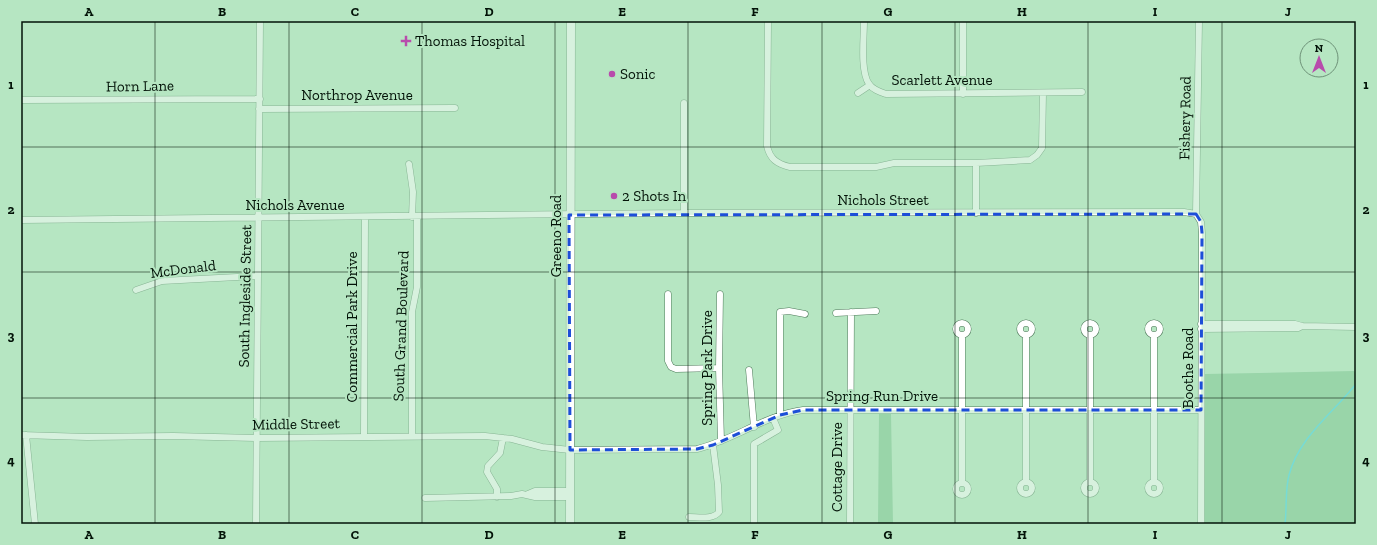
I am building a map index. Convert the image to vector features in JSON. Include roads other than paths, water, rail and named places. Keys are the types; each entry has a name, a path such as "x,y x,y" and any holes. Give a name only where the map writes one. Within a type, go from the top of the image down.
{"main road":[{"name":"Greeno Road","path":"570,524 569,215 571,21"}],"street":[{"name":"South Ingleside Street","path":"256,524 260,21"},
{"path":"768,21 767,146 772,159 780,164 790,167 876,167 894,163 976,163 1020,162 1030,160 1037,155 1042,148 1043,93"},
{"name":"Scarlett Avenue","path":"864,21 864,72 870,85 886,94 1082,92"},
{"path":"963,21 963,94"},
{"name":"Fishery Road","path":"1196,214 1199,21"},
{"path":"858,93 870,85"},
{"name":"Horn Lane","path":"21,100 260,99"},
{"path":"684,103 684,213"},
{"name":"Northrop Avenue","path":"259,109 455,108"},
{"path":"976,163 976,213"},
{"name":"South Grand Boulevard","path":"409,164 413,192 417,287 412,312 412,436"},
{"name":"Nichols Street","path":"569,215 684,213 1184,212 1196,214"},
{"name":"Boothe Road","path":"1196,214 1201,222 1201,524"},
{"name":"Nichols Avenue","path":"21,220 569,215"},
{"name":"Commercial Park Drive","path":"364,436 365,218"},
{"name":"McDonald","path":"136,290 162,281 258,276"},
{"path":"668,294 668,361 671,367 676,369 719,368"},
{"name":"Spring Park Drive","path":"720,294 719,368 721,442"},
{"path":"780,415 780,312 789,311 805,314"},
{"path":"836,313 876,311"},
{"name":"Cottage Drive","path":"850,524 851,312"},
{"path":"1201,327 1295,324 1304,327 1356,326"},
{"path":"962,335 962,483"},
{"path":"1026,335 1026,482"},
{"path":"1090,335 1090,482"},
{"path":"1154,335 1154,482"},
{"path":"749,370 754,427"},
{"name":"Spring Run Drive","path":"570,450 697,449 713,446 780,415 803,410 1201,410"},
{"path":"754,524 754,444 778,430 773,418"},
{"path":"24,435 36,524"},
{"name":"Middle Street","path":"24,435 256,438 485,436 503,438 538,447 570,450"},
{"path":"497,497 497,489 487,472 488,466 500,453 503,438"},
{"path":"688,517 711,517 716,516 719,512 718,485 713,446"},
{"path":"425,498 497,497 528,494 535,491 570,494"}],"waterway":[{"path":"1285,524 1289,475 1300,449 1318,426 1356,384"}],"place":[{"name":"Thomas Hospital","path":"406,41"},
{"name":"Sonic","path":"612,74"},
{"name":"2 Shots In","path":"614,196"}]}
